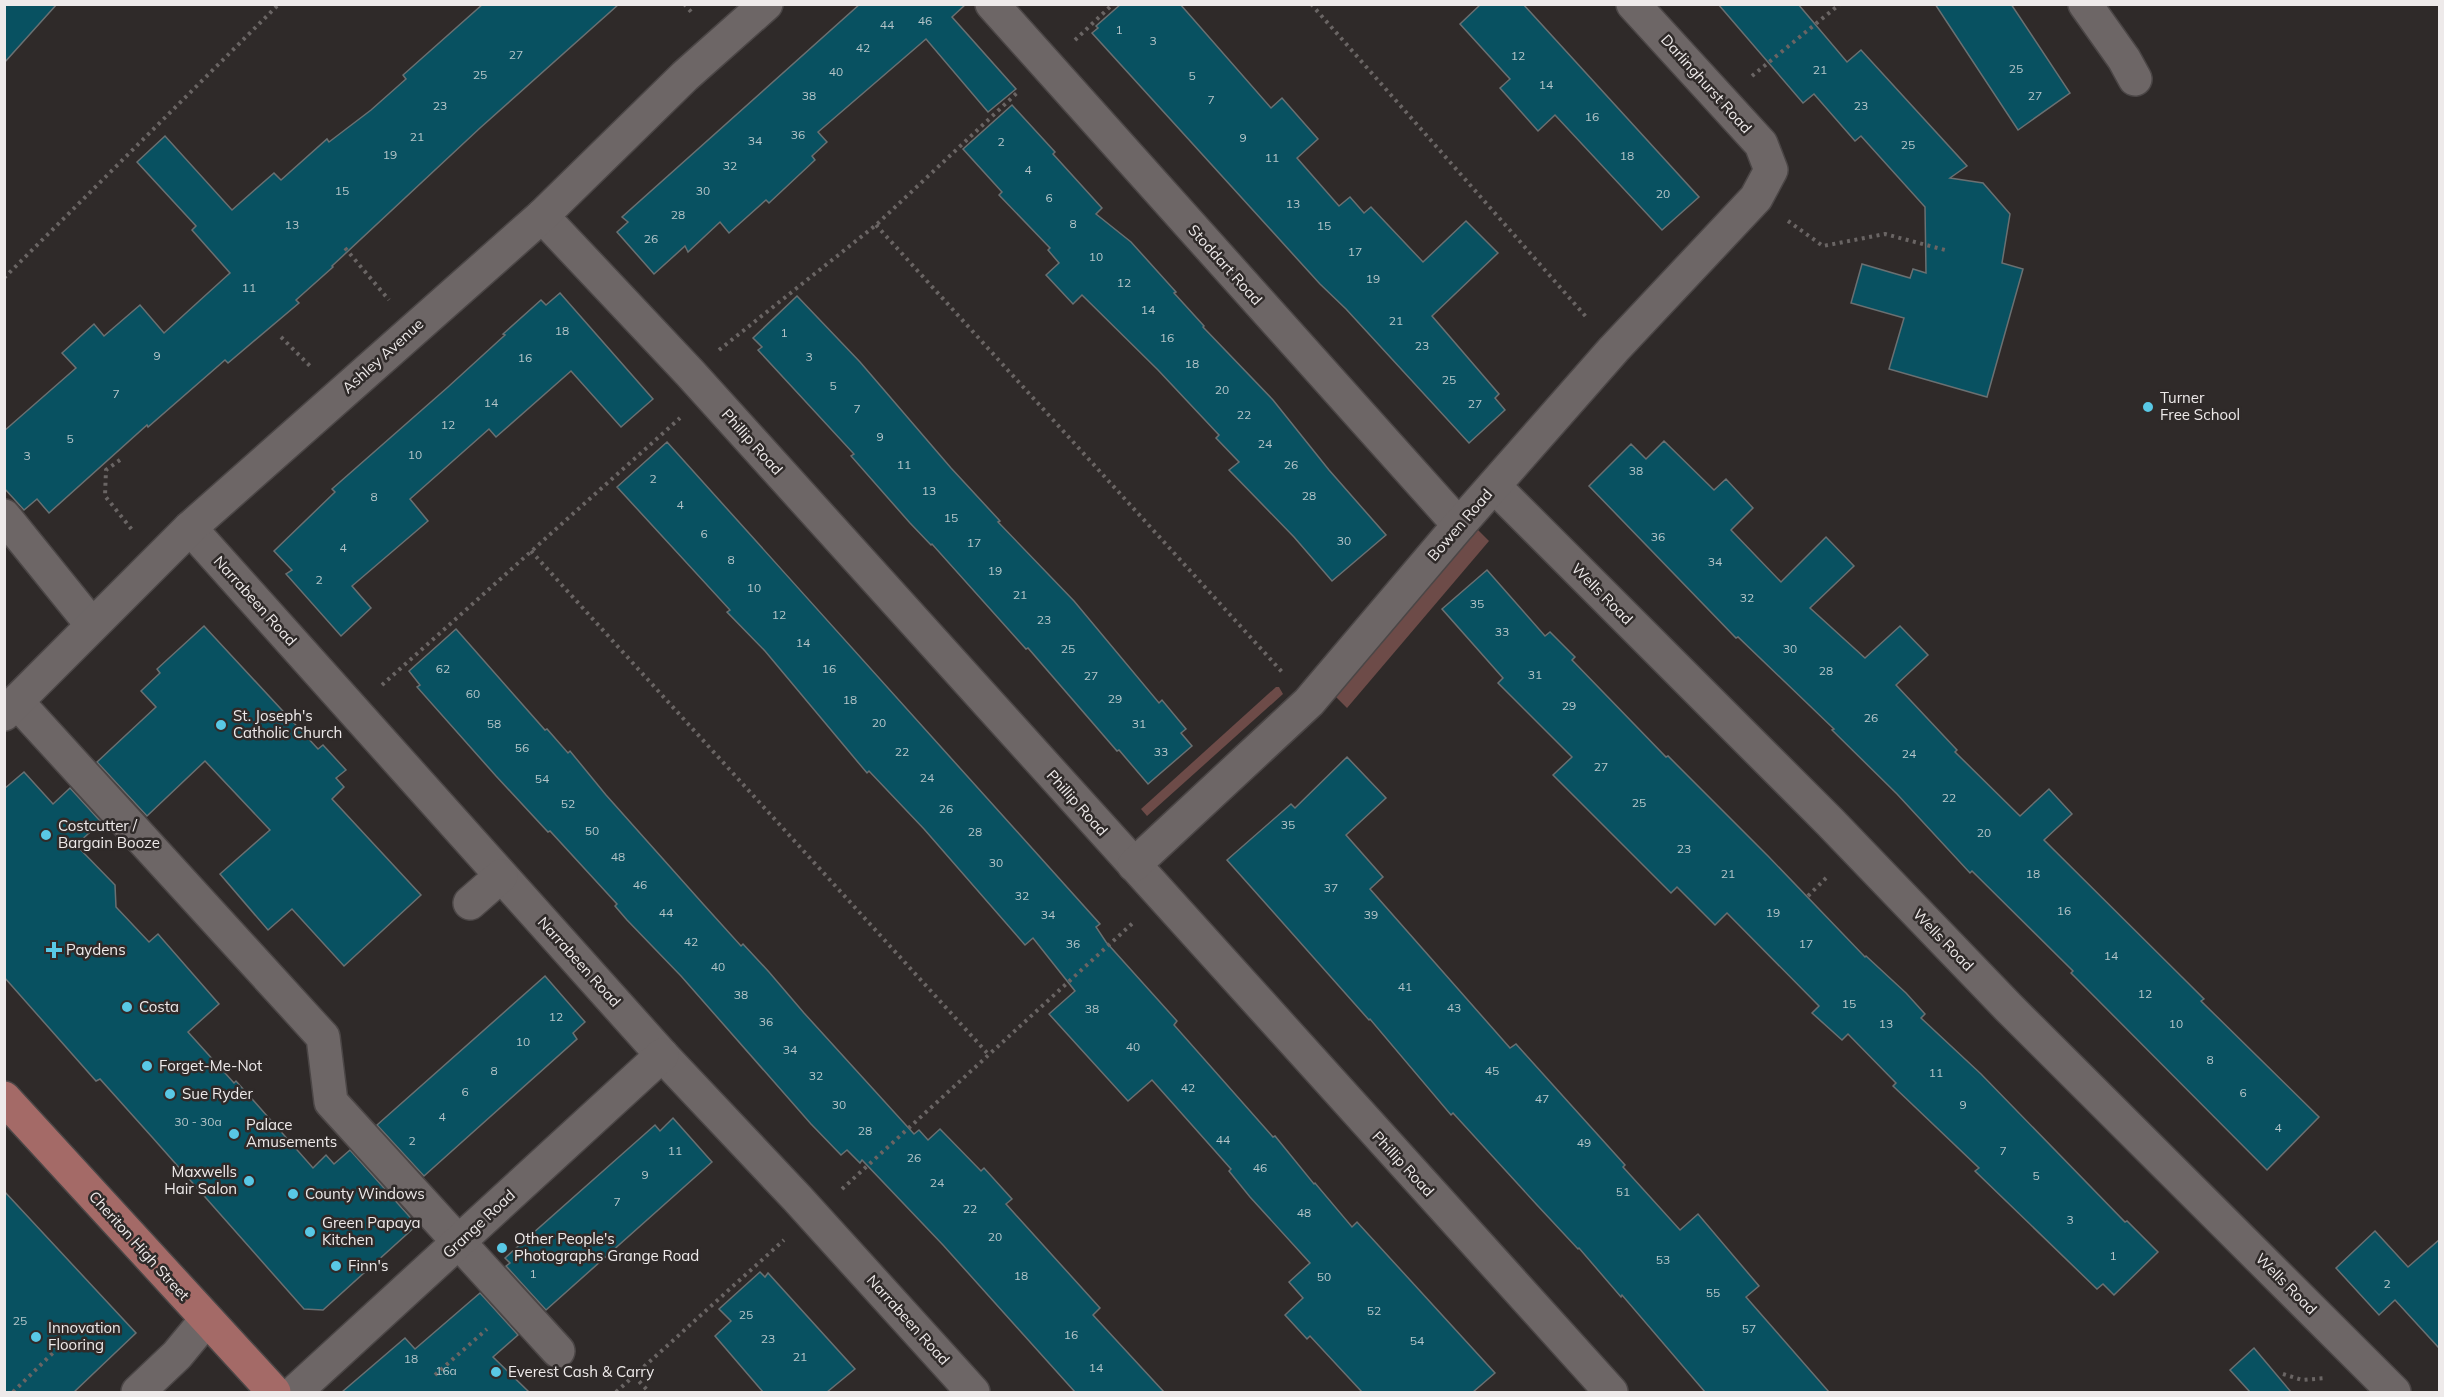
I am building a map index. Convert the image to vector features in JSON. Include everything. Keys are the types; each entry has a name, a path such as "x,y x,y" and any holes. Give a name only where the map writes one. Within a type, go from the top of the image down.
{"main road":[{"name":"Cheriton High Street","path":"4,1098 274,1392"}],"street":[{"name":"Ashley Avenue","path":"11,708 190,528 542,216 685,76 766,4"},
{"name":"Stoddart Road","path":"993,4 1459,525"},
{"name":"Darlinghurst Road","path":"1633,4 1761,144 1771,170"},
{"path":"2085,4 2124,59 2135,79"},
{"name":"Bowen Road","path":"1134,865 1310,702 1459,525 1614,349 1756,198 1771,170"},
{"name":"Phillip Road","path":"542,216 690,373 1611,1392"},
{"name":"Wells Road","path":"1494,486 1830,822 2008,1007 2394,1392"},
{"path":"4,516 92,625"},
{"name":"Narrabeen Road","path":"190,528 662,1055 797,1198 973,1392"},
{"path":"11,708 323,1037 330,1102 558,1351"},
{"path":"470,903 501,876"},
{"name":"Grange Road","path":"296,1392 662,1055"},
{"path":"138,1392 177,1355 206,1320"}],"path":[{"path":"4,278 279,4"},
{"path":"1070,44 1113,4"},
{"path":"1311,4 1614,349"},
{"path":"1723,101 1840,4"},
{"path":"712,356 876,225 1026,85"},
{"path":"1756,198 1823,246 1885,234 1945,250"},
{"path":"876,225 1310,702"},
{"path":"345,248 392,304"},
{"path":"281,337 317,373"},
{"path":"379,688 685,413"},
{"path":"120,460 106,470 105,496 137,536"},
{"path":"531,551 989,1055"},
{"path":"1808,896 1831,873"},
{"path":"839,1192 1140,917"},
{"path":"616,1392 789,1235"},
{"path":"13,1392 64,1342"},
{"path":"435,1375 468,1346"},
{"path":"2283,1374 2302,1380 2325,1379 2333,1371"},
{"path":"634,1376 649,1392"}],"shaded area":[{"path":"1478,530 1489,541 1347,708 1330,691"},
{"path":"1276,687 1279,687 1283,694 1147,816 1141,809"}],"building":[{"path":"4,4 57,4 4,63"},
{"path":"483,4 619,4 480,128 332,266 296,300 299,303 228,363 225,360 148,427 147,425 49,513 37,499 24,510 4,488 4,431 76,368 62,353 94,324 104,336 140,305 164,333 230,273 192,230 196,226 137,162 165,136 232,210 274,173 281,180 327,139 329,142 371,110 406,79 403,75"},
{"path":"860,4 966,4 952,17 1016,89 988,112 926,39 818,132 827,142 812,156 815,160 769,203 766,200 729,233 720,222 688,252 685,246 654,274 617,232 628,222 622,217"},
{"path":"1121,4 1180,4 1271,108 1282,98 1318,139 1297,158 1339,206 1350,197 1364,213 1371,207 1423,262 1466,221 1498,253 1432,316 1499,394 1495,398 1505,410 1469,443 1346,309 1320,284 1092,33 1098,28 1096,26"},
{"path":"1481,4 1523,4 1699,197 1662,230 1555,115 1538,131 1500,88 1510,79 1460,24"},
{"path":"1718,4 1798,4 1847,62 1861,50 1967,166 1950,178 1983,183 2010,214 2002,263 2023,269 1987,397 1889,369 1904,318 1851,303 1862,264 1910,278 1913,269 1926,273 1925,207 1861,136 1855,141 1814,94 1803,103"},
{"path":"1935,4 2011,4 2070,93 2018,130"},
{"path":"1012,105 1102,208 1096,214 1131,242 1176,292 1174,293 1203,327 1273,400 1329,470 1386,535 1332,581 1294,537 1229,470 1239,462 1216,438 1219,435 1158,370 1082,295 1073,304 1046,275 1059,263 1048,250 1050,248 999,195 1002,192 963,149"},
{"path":"560,293 653,399 621,427 571,371 496,437 489,429 410,499 428,521 352,586 371,608 341,636 286,574 292,570 274,551 335,492 332,489 448,387 505,335 503,334 541,300 546,305"},
{"path":"797,296 860,362 1000,521 998,522 1074,601 1159,703 1162,700 1186,729 1181,733 1192,746 1148,784 1028,648 1026,649 932,544 910,523 851,456 854,454 758,350 762,347 753,338"},
{"path":"1664,441 1714,490 1726,479 1753,508 1731,530 1781,582 1826,537 1854,566 1810,608 1865,658 1900,626 1928,655 1896,685 1957,750 1955,752 2020,816 2049,789 2072,814 2044,840 2204,999 2201,1001 2319,1117 2267,1170 2071,973 2073,971 1972,871 1970,873 1897,794 1832,730 1834,729 1738,637 1736,638 1589,486 1631,444 1646,459"},
{"path":"667,442 1100,924 1096,927 1106,942 1177,1021 1174,1025 1273,1137 1275,1136 1352,1227 1357,1222 1495,1373 1473,1392 1362,1392 1310,1336 1307,1339 1285,1315 1303,1298 1289,1282 1310,1263 1250,1197 1229,1171 1231,1169 1152,1080 1128,1101 1049,1014 1075,991 1033,938 1025,945 924,829 869,771 867,773 765,651 727,612 730,610 617,487"},
{"path":"1487,570 1545,636 1550,632 1575,657 1572,660 1666,757 1668,756 1768,856 1865,957 1906,993 1925,1014 1921,1018 1981,1074 2125,1222 2127,1221 2158,1252 2114,1295 2103,1284 2097,1289 1975,1171 1979,1168 1893,1086 1896,1083 1848,1034 1842,1040 1812,1013 1819,1006 1727,913 1715,925 1677,887 1671,893 1553,775 1572,757 1498,683 1503,678 1442,609"},
{"path":"204,626 318,749 323,745 346,770 336,778 344,787 332,799 421,895 344,966 292,909 268,930 220,874 270,830 205,761 147,816 97,762 156,707 141,691 160,673 157,669"},
{"path":"456,629 545,730 547,729 568,753 570,751 704,905 741,946 743,944 769,972 914,1134 919,1130 928,1140 940,1129 981,1171 984,1168 1012,1199 1006,1204 1100,1308 1093,1315 1164,1392 1075,1392 943,1245 862,1160 860,1163 847,1150 841,1155 811,1124 681,976 627,920 615,906 617,904 496,776 417,687 420,685 409,671"},
{"path":"1347,757 1386,798 1346,835 1383,877 1370,889 1510,1048 1516,1044 1680,1230 1698,1214 1759,1286 1746,1297 1829,1392 1705,1392 1579,1248 1453,1113 1451,1115 1370,1019 1227,860 1291,804 1295,808"},
{"path":"24,772 53,804 70,788 101,822 76,845 115,885 116,907 149,942 158,934 219,1004 188,1032 234,1083 236,1081 313,1168 326,1155 334,1164 350,1150 417,1225 323,1310 304,1309 100,1079 96,1081 4,977 4,789"},
{"path":"545,976 585,1022 573,1033 577,1039 424,1176 377,1125"},
{"path":"673,1118 712,1162 546,1310 506,1266 510,1263 505,1258 655,1125 660,1131"},
{"path":"4,1191 136,1333 74,1392 4,1392"},
{"path":"2375,1231 2408,1267 2439,1240 2439,1348 2395,1300 2379,1315 2336,1268"},
{"path":"760,1272 765,1277 768,1273 855,1369 827,1392 763,1392 715,1336 731,1321 719,1309"},
{"path":"480,1293 518,1335 493,1357 529,1392 342,1392 405,1338 415,1349"},
{"path":"2254,1348 2291,1392 2250,1392 2230,1370"}],"place":[{"name":"Turner Free School","path":"2148,407"},
{"name":"St. Joseph's Catholic Church","path":"221,725"},
{"name":"Costcutter / Bargain Booze","path":"46,835"},
{"name":"Paydens","path":"54,950"},
{"name":"Costa","path":"127,1007"},
{"name":"Forget-Me-Not","path":"147,1066"},
{"name":"Sue Ryder","path":"170,1094"},
{"name":"Palace Amusements","path":"234,1134"},
{"name":"Maxwells Hair Salon","path":"249,1181"},
{"name":"County Windows","path":"293,1194"},
{"name":"Green Papaya Kitchen","path":"310,1232"},
{"name":"Other People's Photographs Grange Road","path":"502,1248"},
{"name":"Finn's","path":"336,1266"},
{"name":"Innovation Flooring","path":"36,1337"},
{"name":"Everest Cash & Carry","path":"496,1372"}]}
